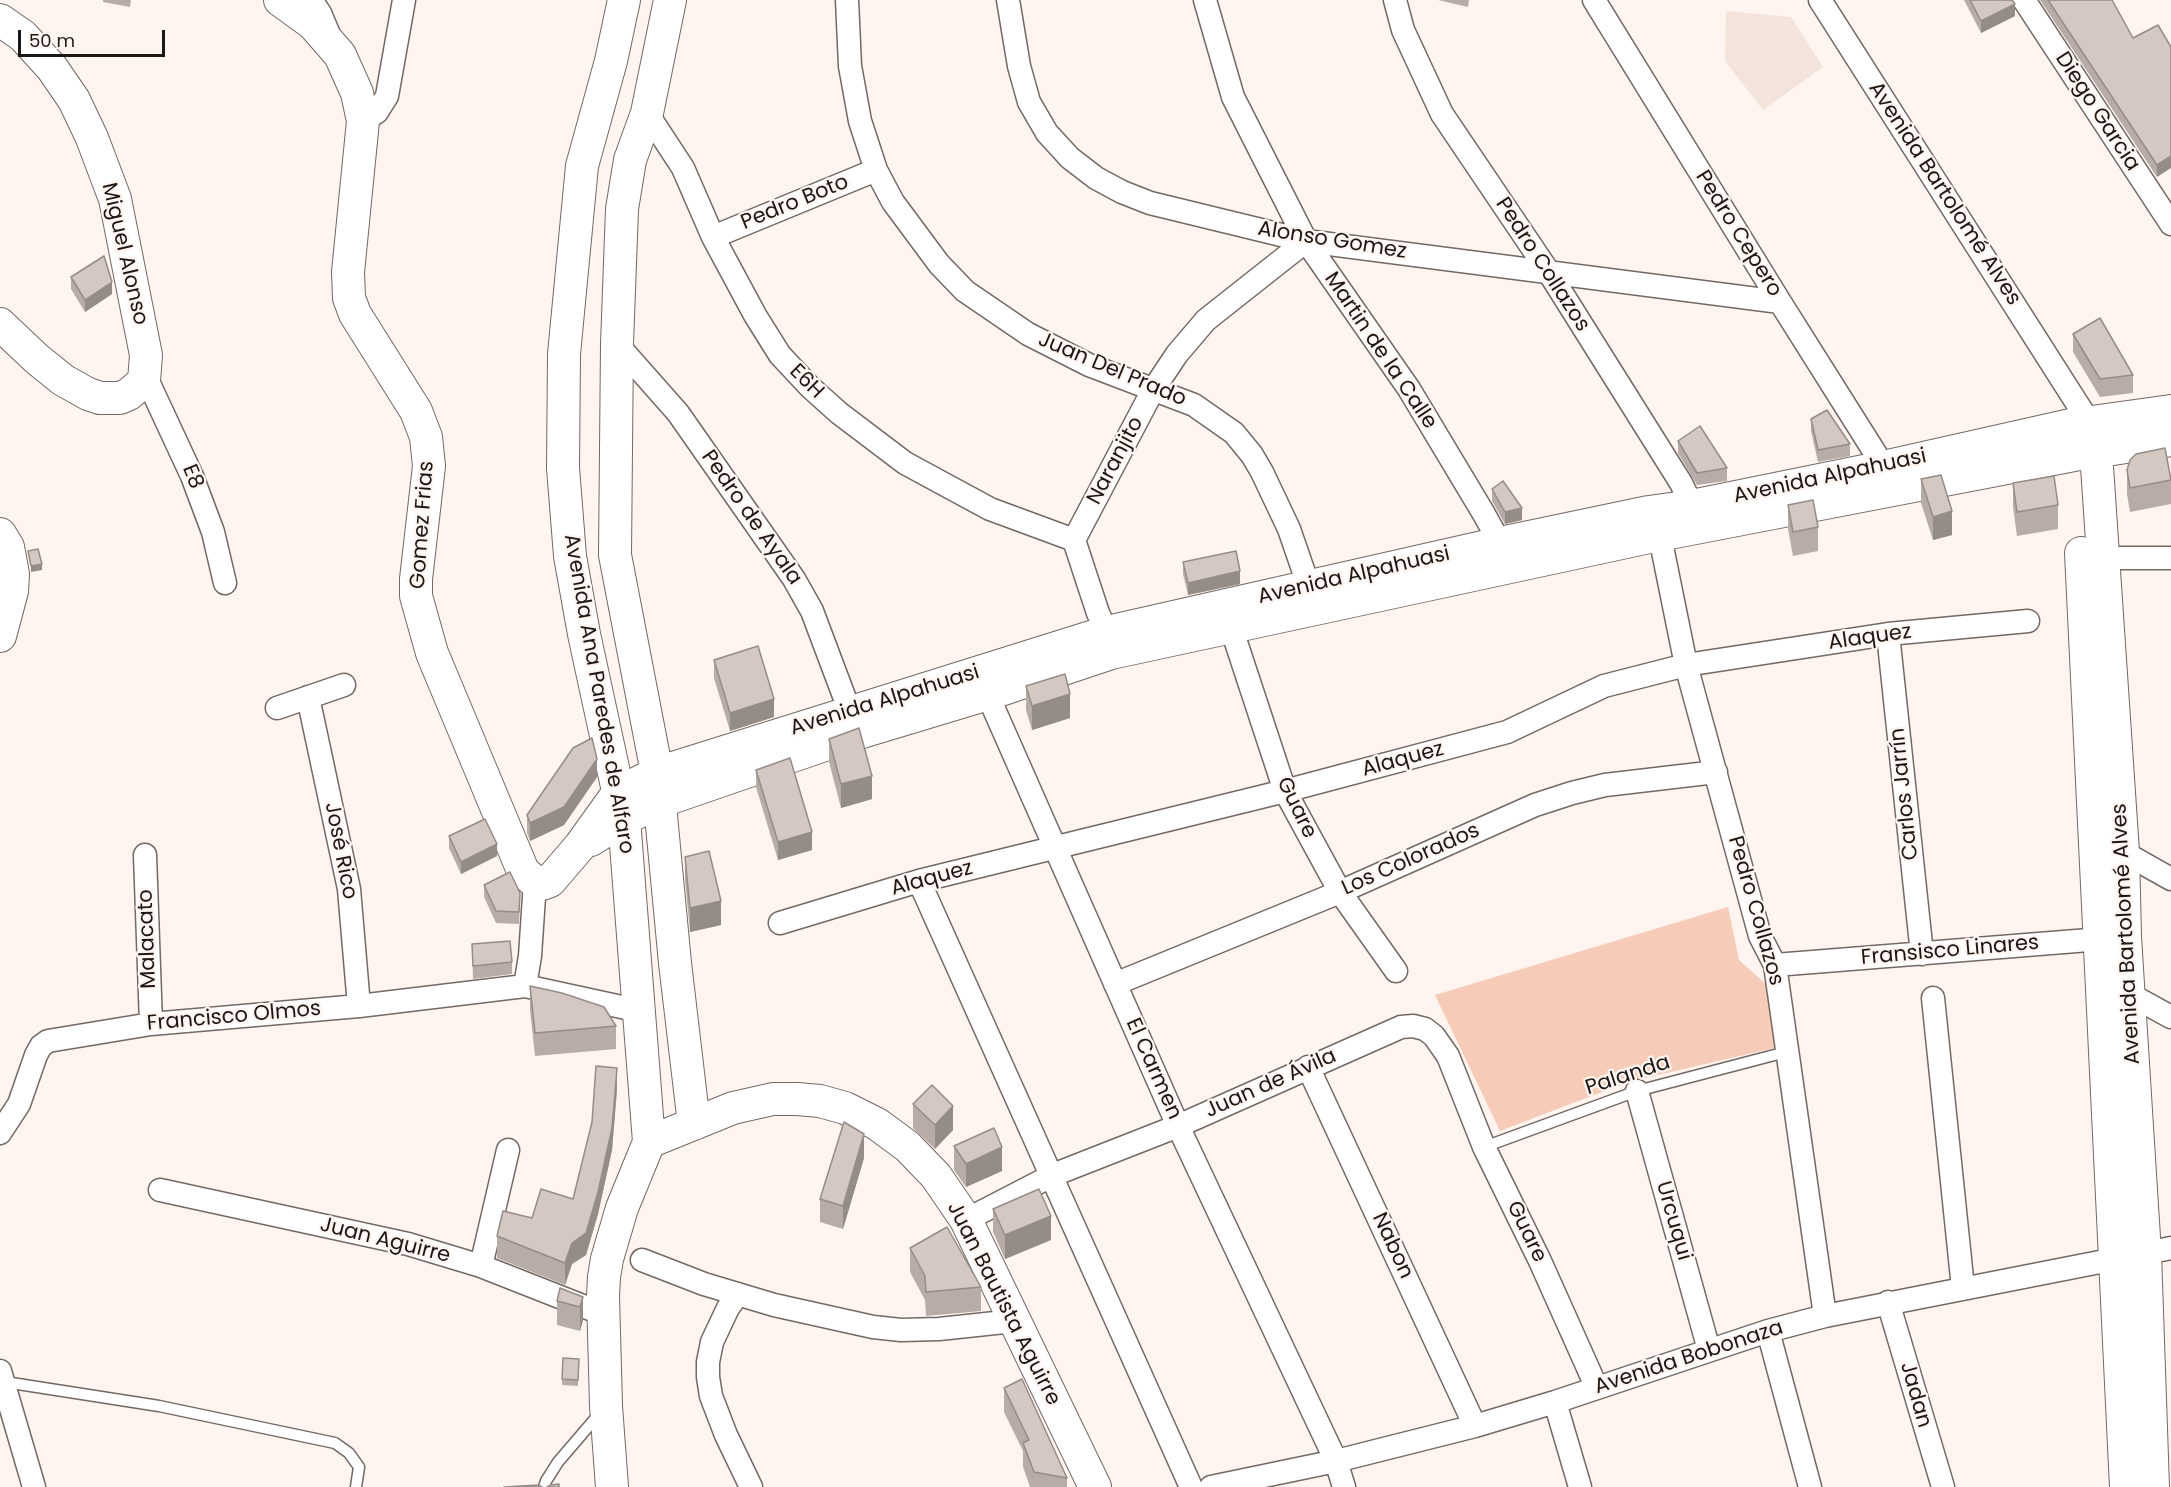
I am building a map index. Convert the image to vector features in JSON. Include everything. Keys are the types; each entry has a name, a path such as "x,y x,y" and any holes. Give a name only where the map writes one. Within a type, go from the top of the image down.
{"main road":[{"name":"Gomez Frias","path":"280,0 313,24 340,55 357,93 363,121 348,272 349,291 355,314 416,411 426,437 429,466 416,596 432,653 523,871 535,882"},
{"name":"Avenida Ana Paredes de Alfaro","path":"624,0 611,61 582,166 564,354 563,468 570,556 584,634 621,806 640,1011 649,1142"},
{"name":"Avenida Ana Paredes de Alfaro","path":"670,0 647,113 630,160 622,209 617,344 615,555 658,787 694,1124"},
{"name":"Miguel Alonso","path":"0,20 23,36 52,68 74,100 92,138 115,199 146,355 144,378"},
{"path":"0,324 37,360 63,380 88,394 100,398 120,398 129,394 144,378"},
{"name":"Avenida Alpahuasi","path":"658,787 862,732 1107,632 1310,587 1503,555 2082,439 2171,411"},
{"name":"Avenida Alpahuasi","path":"1695,516 1884,466 2082,439 2171,440"},
{"name":"Avenida Bartolomé Alves","path":"2082,439 2103,558 2123,852 2113,938 2129,994 2144,1253 2153,1487"},
{"name":"Avenida Bartolomé Alves","path":"2082,439 2083,584 2113,938 2144,1253 2126,1487"},
{"path":"0,534 8,547 13,574 12,591 0,636"},
{"name":"Avenida Alpahuasi","path":"535,882 542,884 550,881 580,846 621,806 658,787 850,712 1231,627 1503,555"},
{"name":"Juan Bautista Aguirre","path":"649,1142 733,1108 773,1099 820,1101 845,1108 876,1124 908,1146 936,1176 966,1220 1095,1487"},
{"path":"614,1483 606,1406 604,1277 612,1242 635,1174 649,1142"}],"street":[{"path":"311,0 328,29 329,43"},
{"path":"363,121 377,112 387,96 404,0"},
{"name":"Juan Del Prado","path":"847,0 850,66 860,121 876,170 893,202 939,264 965,291 1028,334 1089,365 1194,405 1234,433 1252,455 1289,529 1310,587"},
{"name":"Alonso Gomez","path":"1008,0 1019,66 1029,102 1047,133 1070,158 1096,178 1150,203 1306,241 1780,302"},
{"name":"Martin de la Calle","path":"1205,0 1233,97 1306,241 1409,389 1503,555"},
{"name":"Pedro Collazos","path":"1395,0 1403,30 1442,114 1548,272 1681,483 1695,516"},
{"name":"Pedro Cepero","path":"1594,0 1884,466"},
{"name":"Avenida Bartolomé Alves","path":"1819,0 2067,388 2082,439"},
{"name":"Diego Garcia","path":"2024,0 2171,224"},
{"name":"E6H","path":"647,113 683,168 713,237 755,315 780,355 810,387 839,413 905,463 990,509 1074,540"},
{"name":"Pedro Boto","path":"713,237 876,170"},
{"name":"Naranjito","path":"1074,540 1153,390 1178,354 1206,320 1306,241"},
{"name":"Pedro de Ayala","path":"617,344 678,413 799,586 812,611 850,712"},
{"name":"E8","path":"144,378 192,476 213,532 222,584"},
{"name":"Pedro Collazos","path":"1658,523 1686,665 1760,936 1775,965 1825,1316"},
{"path":"1074,540 1107,632"},
{"path":"2103,558 2171,558"},
{"name":"Alaquez","path":"780,923 919,881 1285,791 1507,732 1604,686 1686,665 1888,634 2028,621"},
{"name":"Guare","path":"1231,627 1285,791 1340,892 1396,971"},
{"name":"Carlos Jarrín","path":"1888,634 1922,954"},
{"name":"El Carmen","path":"983,683 1178,1126 1336,1461 1344,1487"},
{"path":"277,708 344,685"},
{"name":"José Rico","path":"308,698 349,888 359,1006"},
{"name":"Los Colorados","path":"1115,984 1340,892 1535,805 1605,785 1716,772"},
{"path":"2123,852 2171,879"},
{"name":"Malacato","path":"145,855 151,1023"},
{"path":"919,881 1053,1175 1191,1487"},
{"path":"525,986 530,956 535,882"},
{"name":"Fransisco Linares","path":"1775,965 2113,938"},
{"name":"Francisco Olmos","path":"0,1133 19,1104 41,1046 48,1041 151,1023 359,1006 525,986 640,1011"},
{"path":"2129,994 2171,1017"},
{"path":"1933,998 1963,1288"},
{"name":"Juan de Ávila","path":"966,1220 1053,1175 1178,1126 1401,1027 1413,1026 1425,1029 1442,1045"},
{"name":"Guare","path":"1442,1045 1484,1147 1540,1261 1596,1386"},
{"name":"Nabon","path":"1308,1067 1475,1426"},
{"name":"Urcuqui","path":"1637,1091 1709,1350"},
{"path":"481,1266 508,1150"},
{"name":"Juan Aguirre","path":"160,1190 408,1245 481,1266 603,1314"},
{"name":"Avenida Bobonaza","path":"1211,1487 1336,1461 1475,1426 1555,1402 1596,1386 1767,1331 1825,1316 2144,1253"},
{"path":"642,1260 704,1284 832,1319 902,1330 939,1329 1014,1321"},
{"path":"738,1294 728,1308 712,1342 708,1377 711,1396 726,1435 751,1487"},
{"name":"Jadan","path":"1888,1302 1942,1487"},
{"path":"1767,1331 1810,1487"},
{"path":"2,1376 34,1487"},
{"path":"1555,1402 1580,1487"},
{"path":"1280,1487 1313,1465"}],"lane":[{"name":"Palanda","path":"1484,1147 1637,1091 1786,1052"},
{"path":"2,1376 335,1443 349,1453 359,1467 356,1487"},
{"path":"544,1487 558,1462 606,1406"}],"shaded area":[{"path":"1726,11 1791,17 1823,67 1763,110 1725,61"},
{"path":"1728,907 1739,960 1769,987 1778,1047 1628,1082 1500,1131 1435,995"}],"building":[{"path":"1970,0 2012,0 2015,4 1981,21"},
{"path":"2048,0 2112,0 2133,38 2158,25 2171,47 2171,156 2157,165"},
{"path":"104,256 112,282 85,300 71,277"},
{"path":"2100,318 2133,375 2100,379 2073,334"},
{"path":"1827,410 1850,444 1818,450 1811,419"},
{"path":"1700,426 1727,468 1697,473 1678,441"},
{"path":"2165,448 2171,480 2130,488 2127,470 2130,460 2136,454"},
{"path":"1941,475 1952,511 1933,517 1921,479"},
{"path":"2054,476 2058,505 2017,512 2013,483"},
{"path":"1503,481 1522,508 1505,512 1492,489"},
{"path":"1813,500 1818,527 1793,532 1788,505"},
{"path":"38,549 42,564 31,566 28,551"},
{"path":"1236,551 1240,571 1188,583 1183,562"},
{"path":"758,646 774,699 730,713 714,660"},
{"path":"1065,674 1070,694 1032,706 1026,686"},
{"path":"859,728 872,776 841,784 829,739"},
{"path":"592,738 597,759 564,807 530,823 527,815 573,748"},
{"path":"790,758 812,832 778,842 756,770"},
{"path":"485,819 497,844 461,862 449,836"},
{"path":"709,851 721,901 690,908 685,857"},
{"path":"510,872 520,893 519,912 496,911 484,885"},
{"path":"510,941 512,962 473,966 472,944"},
{"path":"530,986 562,993 604,1007 616,1026 535,1033"},
{"path":"596,1066 617,1068 612,1128 586,1233 572,1243 565,1263 497,1236 503,1211 532,1218 541,1189 573,1199 592,1122"},
{"path":"932,1085 953,1106 935,1125 913,1104"},
{"path":"844,1122 864,1134 843,1206 820,1199"},
{"path":"994,1128 1002,1147 966,1164 954,1146"},
{"path":"1039,1189 1051,1216 1005,1235 993,1209"},
{"path":"947,1227 981,1287 926,1292 925,1276 910,1248"},
{"path":"560,1288 583,1297 580,1307 557,1301"},
{"path":"563,1358 579,1359 578,1380 562,1379"},
{"path":"1022,1379 1067,1478 1034,1472 1023,1443 1029,1440 1004,1388"},
{"path":"559,1484 559,1487 547,1487 550,1485"},
{"path":"538,1485 542,1487 504,1487"}]}
